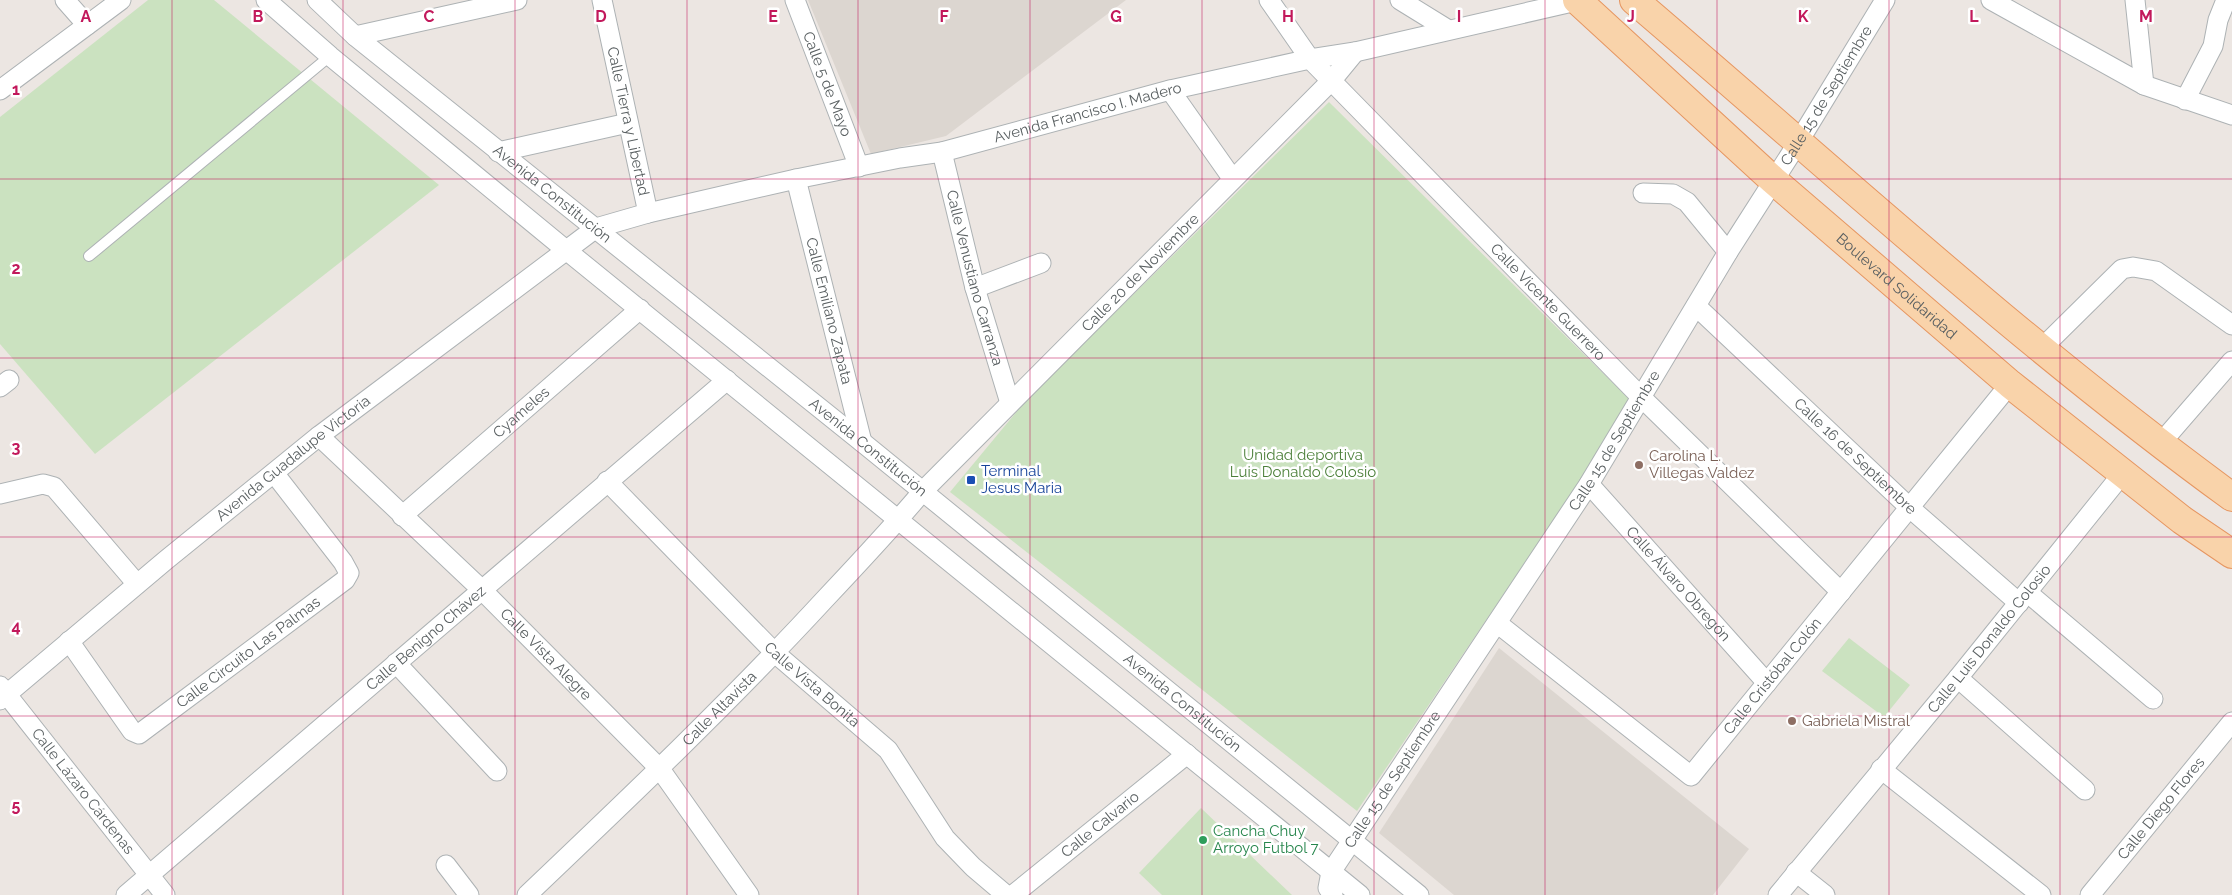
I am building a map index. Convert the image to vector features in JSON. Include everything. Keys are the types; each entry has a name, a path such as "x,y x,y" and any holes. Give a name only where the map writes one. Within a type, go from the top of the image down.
{"main road":[{"name":"Boulevard Solidaridad","path":"1578,0 1773,180 2010,384 2182,520 2232,554"},
{"path":"1634,0 2041,349 2160,444 2232,497"}],"street":[{"path":"65,0 87,25"},
{"path":"0,90 121,0"},
{"path":"266,0 330,56 566,250 900,519 1360,895"},
{"name":"Avenida Constitución","path":"317,0 355,36 862,442 1419,895"},
{"path":"355,36 517,0"},
{"name":"Calle Tierra y Libertad","path":"602,0 648,213"},
{"name":"Calle 5 de Mayo","path":"795,0 859,168"},
{"name":"Calle Vicente Guerrero","path":"1269,0 1310,59 1642,398 1842,592"},
{"path":"1400,0 1447,29"},
{"name":"Avenida Francisco I. Madero","path":"596,228 648,213 796,179 942,152 1170,90 1310,59 1355,52 1447,29 1578,0"},
{"name":"Calle 15 de Septiembre","path":"1331,872 1589,484 1728,252 1799,141 1885,0"},
{"path":"1991,0 2144,85 2232,116"},
{"path":"2135,0 2144,85"},
{"path":"2185,100 2213,46 2218,20 2226,0"},
{"name":"Calle 20 de Noviembre","path":"922,492 1232,178 1332,80 1355,52"},
{"path":"1170,90 1232,178"},
{"path":"498,152 628,122"},
{"name":"Calle Venustiano Carranza","path":"942,152 975,288 1010,403"},
{"name":"Calle Emiliano Zapata","path":"796,179 862,442"},
{"path":"1643,193 1673,194 1687,202 1728,252"},
{"name":"Avenida Guadalupe Victoria","path":"2,693 69,641 319,436 596,228"},
{"path":"975,288 1041,263"},
{"path":"2041,349 2122,269 2133,267 2156,271 2232,325"},
{"name":"Calle 16 de Septiembre","path":"1696,306 1910,508 2153,699"},
{"name":"Cyameles","path":"402,516 640,310"},
{"path":"2160,444 2232,361"},
{"name":"Calle Benigno Chávez","path":"126,895 727,380"},
{"name":"Calle Cristóbal Colón","path":"1497,623 1692,776 2010,384"},
{"name":"Calle Vista Alegre","path":"319,436 482,590 660,769 749,895"},
{"name":"Calle Circuito Las Palmas","path":"69,641 132,731 139,734 345,580 349,573 343,562 274,473"},
{"name":"Calle Luis Donaldo Colosio","path":"1778,895 1958,678 2123,473"},
{"name":"Calle Vista Bonita","path":"607,481 775,653 888,750 945,838 973,867 1006,895"},
{"path":"0,494 43,484 54,487 137,584"},
{"name":"Calle Álvaro Obregón","path":"1589,484 1767,683"},
{"name":"Calle Altavista","path":"528,895 660,769 775,653 900,519 922,492"},
{"path":"396,663 497,772"},
{"path":"1958,678 2085,790"},
{"name":"Calle Lázaro Cárdenas","path":"2,693 165,895"},
{"name":"Calle Diego Flores","path":"2090,895 2232,722"},
{"name":"Calle Calvario","path":"1013,895 1187,754"},
{"path":"1881,769 2041,895"},
{"path":"446,865 470,895"},
{"path":"1331,872 1328,888 1333,895"},
{"path":"1796,872 1825,895"}],"lane":[{"path":"89,256 330,56"}],"shaded area":[{"path":"808,0 1126,0 946,136 871,154"},
{"path":"1499,648 1749,849 1713,895 1454,895 1379,833"}],"green space":[{"path":"148,0 214,0 439,185 95,454 0,344 0,117"},
{"name":"Unidad deportiva Luis Donaldo Colosio","path":"1329,102 1631,401 1572,493 1357,811 950,492 1028,398"},
{"path":"1849,638 1910,685 1884,717 1822,671"},
{"name":"Cancha Chuy Arroyo Futbol 7","path":"1201,808 1292,895 1162,895 1139,873"}],"place":[{"name":"Carolina L. Villegas Valdez","path":"1639,465"},
{"name":"Terminal Jesus Maria","path":"971,480"},
{"name":"Gabriela Mistral","path":"1792,721"},
{"name":"Cancha Chuy Arroyo Futbol 7","path":"1203,840"}]}
